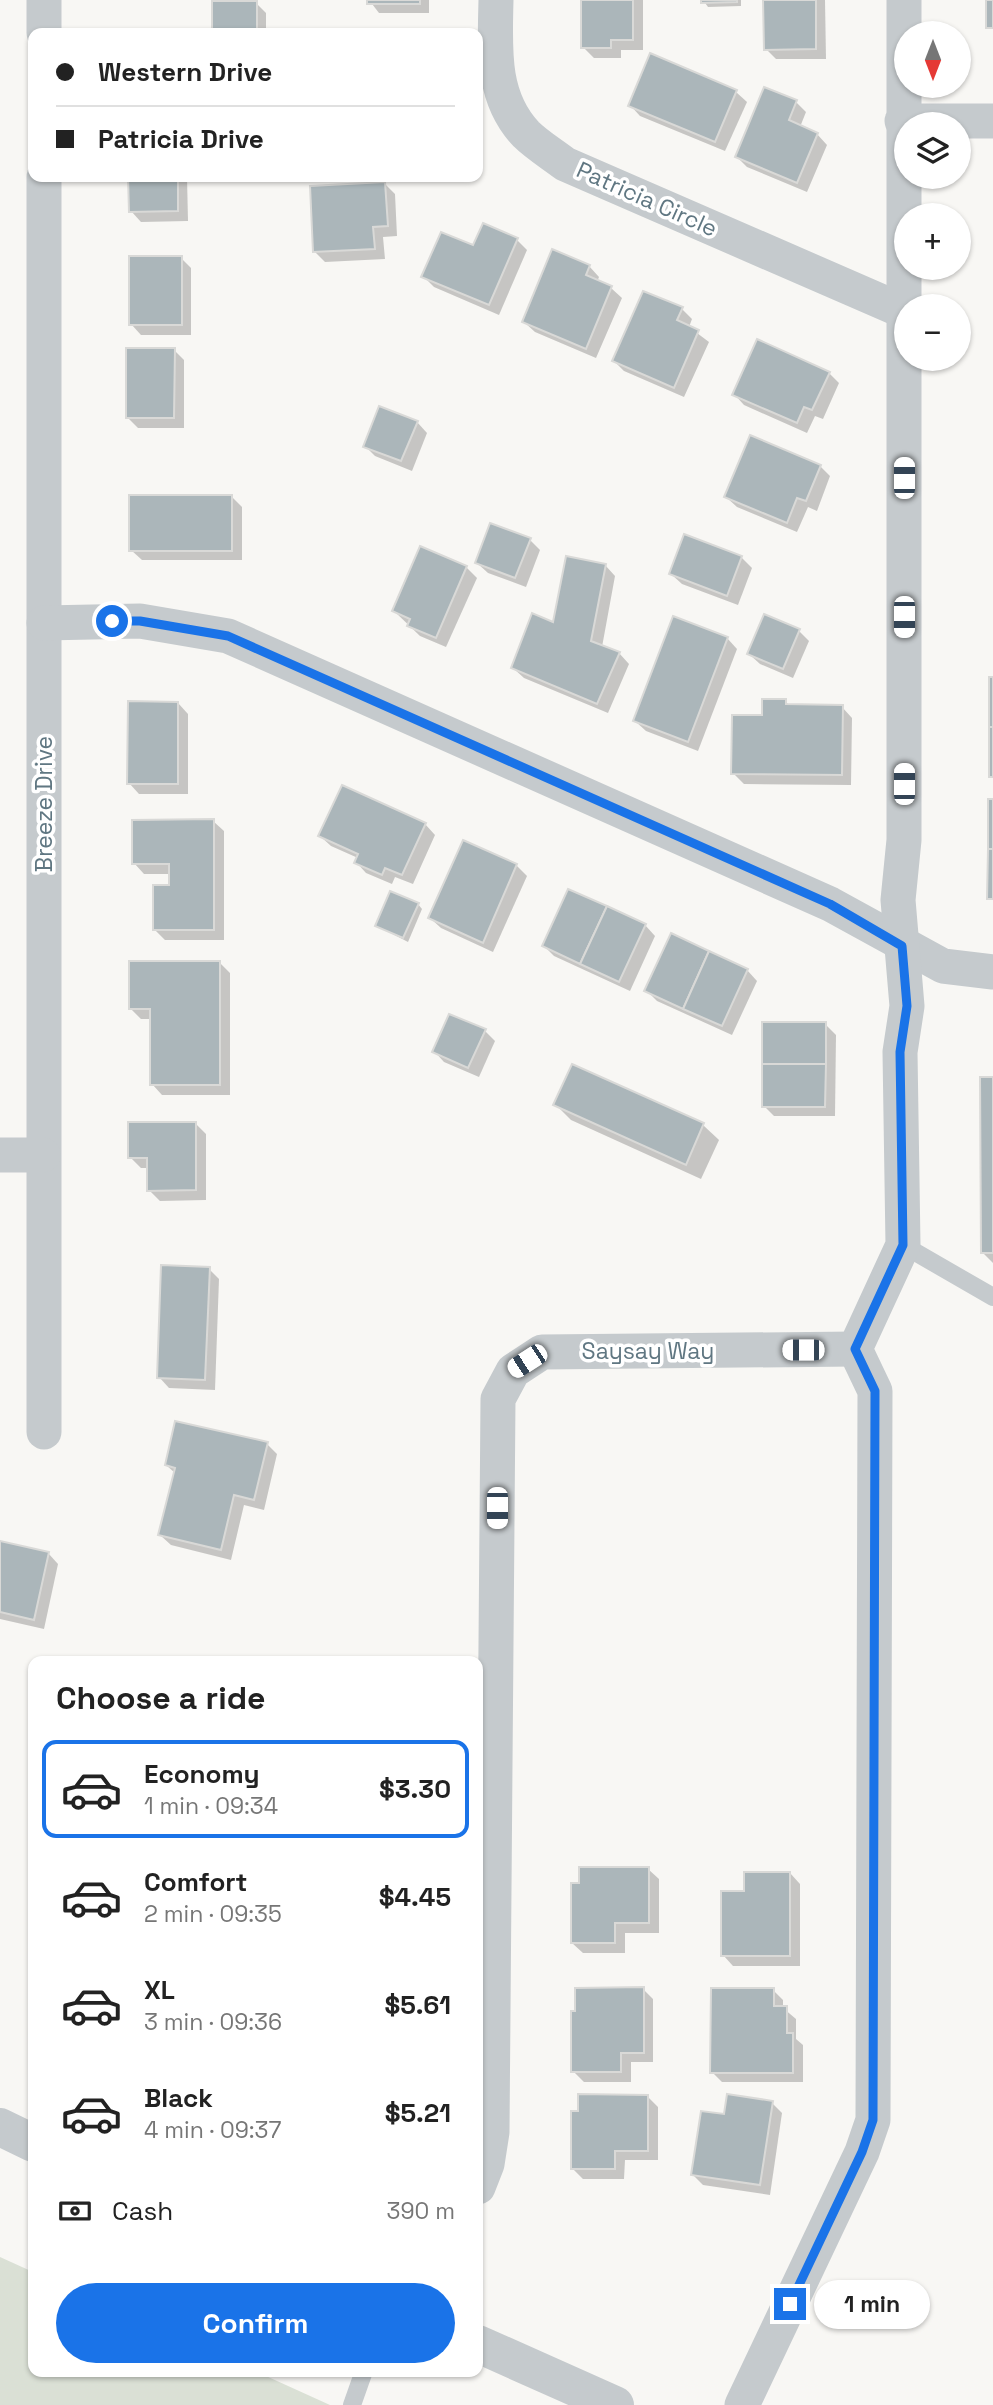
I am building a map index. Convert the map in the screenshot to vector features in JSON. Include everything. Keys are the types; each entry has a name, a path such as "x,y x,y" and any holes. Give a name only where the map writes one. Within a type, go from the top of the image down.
{"street":[{"path":"44,0 44,28"},
{"name":"Patricia Circle","path":"496,0 497,77 512,116 527,135 565,164 894,307"},
{"path":"902,112 904,0"},
{"path":"971,121 993,121"},
{"name":"Breeze Drive","path":"44,182 44,1432"},
{"path":"902,189 903,294"},
{"path":"742,2405 862,2152 873,2120 875,1391 855,1349 903,1245 900,1052 907,1006 898,900 904,840 903,371"},
{"path":"44,623 140,621 228,636 830,904 902,946 943,966 993,972"},
{"path":"0,1155 44,1155"},
{"name":"Saysay Way","path":"483,2174 492,2132 498,1399 513,1371 542,1352 855,1349"},
{"path":"0,2127 28,2141"},
{"path":"483,2346 615,2405"}],"lane":[{"path":"903,1245 993,1297"},
{"path":"352,2405 362,2377"}],"shaded area":[{"path":"0,2257 28,2270 28,2377 268,2377 330,2405 0,2405"}],"building":[{"path":"367,0 420,0 420,4 367,4"},
{"path":"581,0 633,0 633,40 611,40 611,48 581,48"},
{"path":"701,0 737,0 737,2 701,3"},
{"path":"763,0 816,0 816,49 764,50"},
{"path":"986,0 993,0 993,28 986,28"},
{"path":"212,1 257,1 257,28 212,28"},
{"path":"650,53 737,90 715,142 628,106"},
{"path":"764,87 797,100 789,120 818,133 797,183 735,157"},
{"path":"128,182 178,182 178,211 129,212"},
{"path":"385,182 388,226 373,227 375,249 313,252 310,186"},
{"path":"483,223 518,238 489,305 421,277 441,232 473,245"},
{"path":"552,249 590,265 586,275 612,286 586,349 522,322"},
{"path":"129,256 182,256 182,325 129,325"},
{"path":"643,291 683,307 677,320 699,330 674,388 612,361"},
{"path":"757,339 830,372 812,410 804,407 797,423 732,395"},
{"path":"126,348 175,348 174,418 126,418"},
{"path":"379,406 418,421 401,461 363,447"},
{"path":"750,435 821,465 806,501 797,498 787,523 724,497"},
{"path":"129,495 232,495 232,551 129,551"},
{"path":"490,523 531,538 515,578 475,563"},
{"path":"684,534 742,556 727,596 669,574"},
{"path":"420,546 467,566 436,638 407,626 410,619 392,611"},
{"path":"566,556 606,564 591,641 620,652 597,704 511,668 532,613 553,622"},
{"path":"764,614 800,629 783,669 747,654"},
{"path":"673,616 728,637 688,742 633,721"},
{"path":"989,677 993,677 993,727 989,727"},
{"path":"762,699 786,699 786,704 843,705 842,775 731,774 732,715 762,715"},
{"path":"128,701 178,702 178,784 127,784"},
{"path":"989,727 993,727 993,777 989,777"},
{"path":"342,785 426,823 402,875 385,868 382,875 354,863 358,854 318,836"},
{"path":"988,799 993,799 993,849 988,849"},
{"path":"214,819 214,930 153,930 153,885 169,885 169,864 132,864 132,820"},
{"path":"463,840 517,864 483,943 428,918"},
{"path":"988,849 993,849 993,899 987,899"},
{"path":"568,889 607,906 580,964 542,946"},
{"path":"390,891 419,903 403,938 375,926"},
{"path":"607,906 646,924 619,982 580,964"},
{"path":"671,933 709,951 683,1009 644,991"},
{"path":"709,951 748,969 722,1026 683,1009"},
{"path":"129,961 220,961 220,1085 150,1085 150,1009 129,1009"},
{"path":"449,1014 486,1029 468,1068 432,1052"},
{"path":"762,1022 826,1022 826,1064 762,1064"},
{"path":"572,1064 704,1123 686,1165 553,1105"},
{"path":"762,1064 826,1064 825,1107 762,1107"},
{"path":"980,1077 993,1077 993,1253 981,1253"},
{"path":"128,1122 196,1122 196,1190 147,1191 147,1158 128,1158"},
{"path":"161,1265 210,1267 205,1380 157,1378"},
{"path":"175,1421 268,1442 254,1500 234,1495 221,1550 158,1535 175,1468 165,1465"},
{"path":"0,1541 49,1552 34,1620 0,1612"},
{"path":"579,1867 649,1867 649,1923 615,1923 615,1943 571,1943 571,1883 579,1883"},
{"path":"744,1872 790,1872 790,1956 721,1956 721,1891 744,1891"},
{"path":"644,1987 644,2053 621,2053 621,2072 571,2072 571,2011 575,2011 575,1988"},
{"path":"711,1988 774,1988 774,2006 787,2006 787,2033 793,2033 793,2073 710,2073"},
{"path":"578,2094 648,2095 648,2151 615,2151 615,2169 571,2169 571,2111 578,2111"},
{"path":"727,2094 773,2101 760,2185 691,2175 701,2111 724,2114"}],"route":[{"path":"112,621 140,621 228,636 830,904 902,946 907,1006 900,1052 903,1245 855,1349 875,1391 873,2120 862,2152 790,2304"}]}
